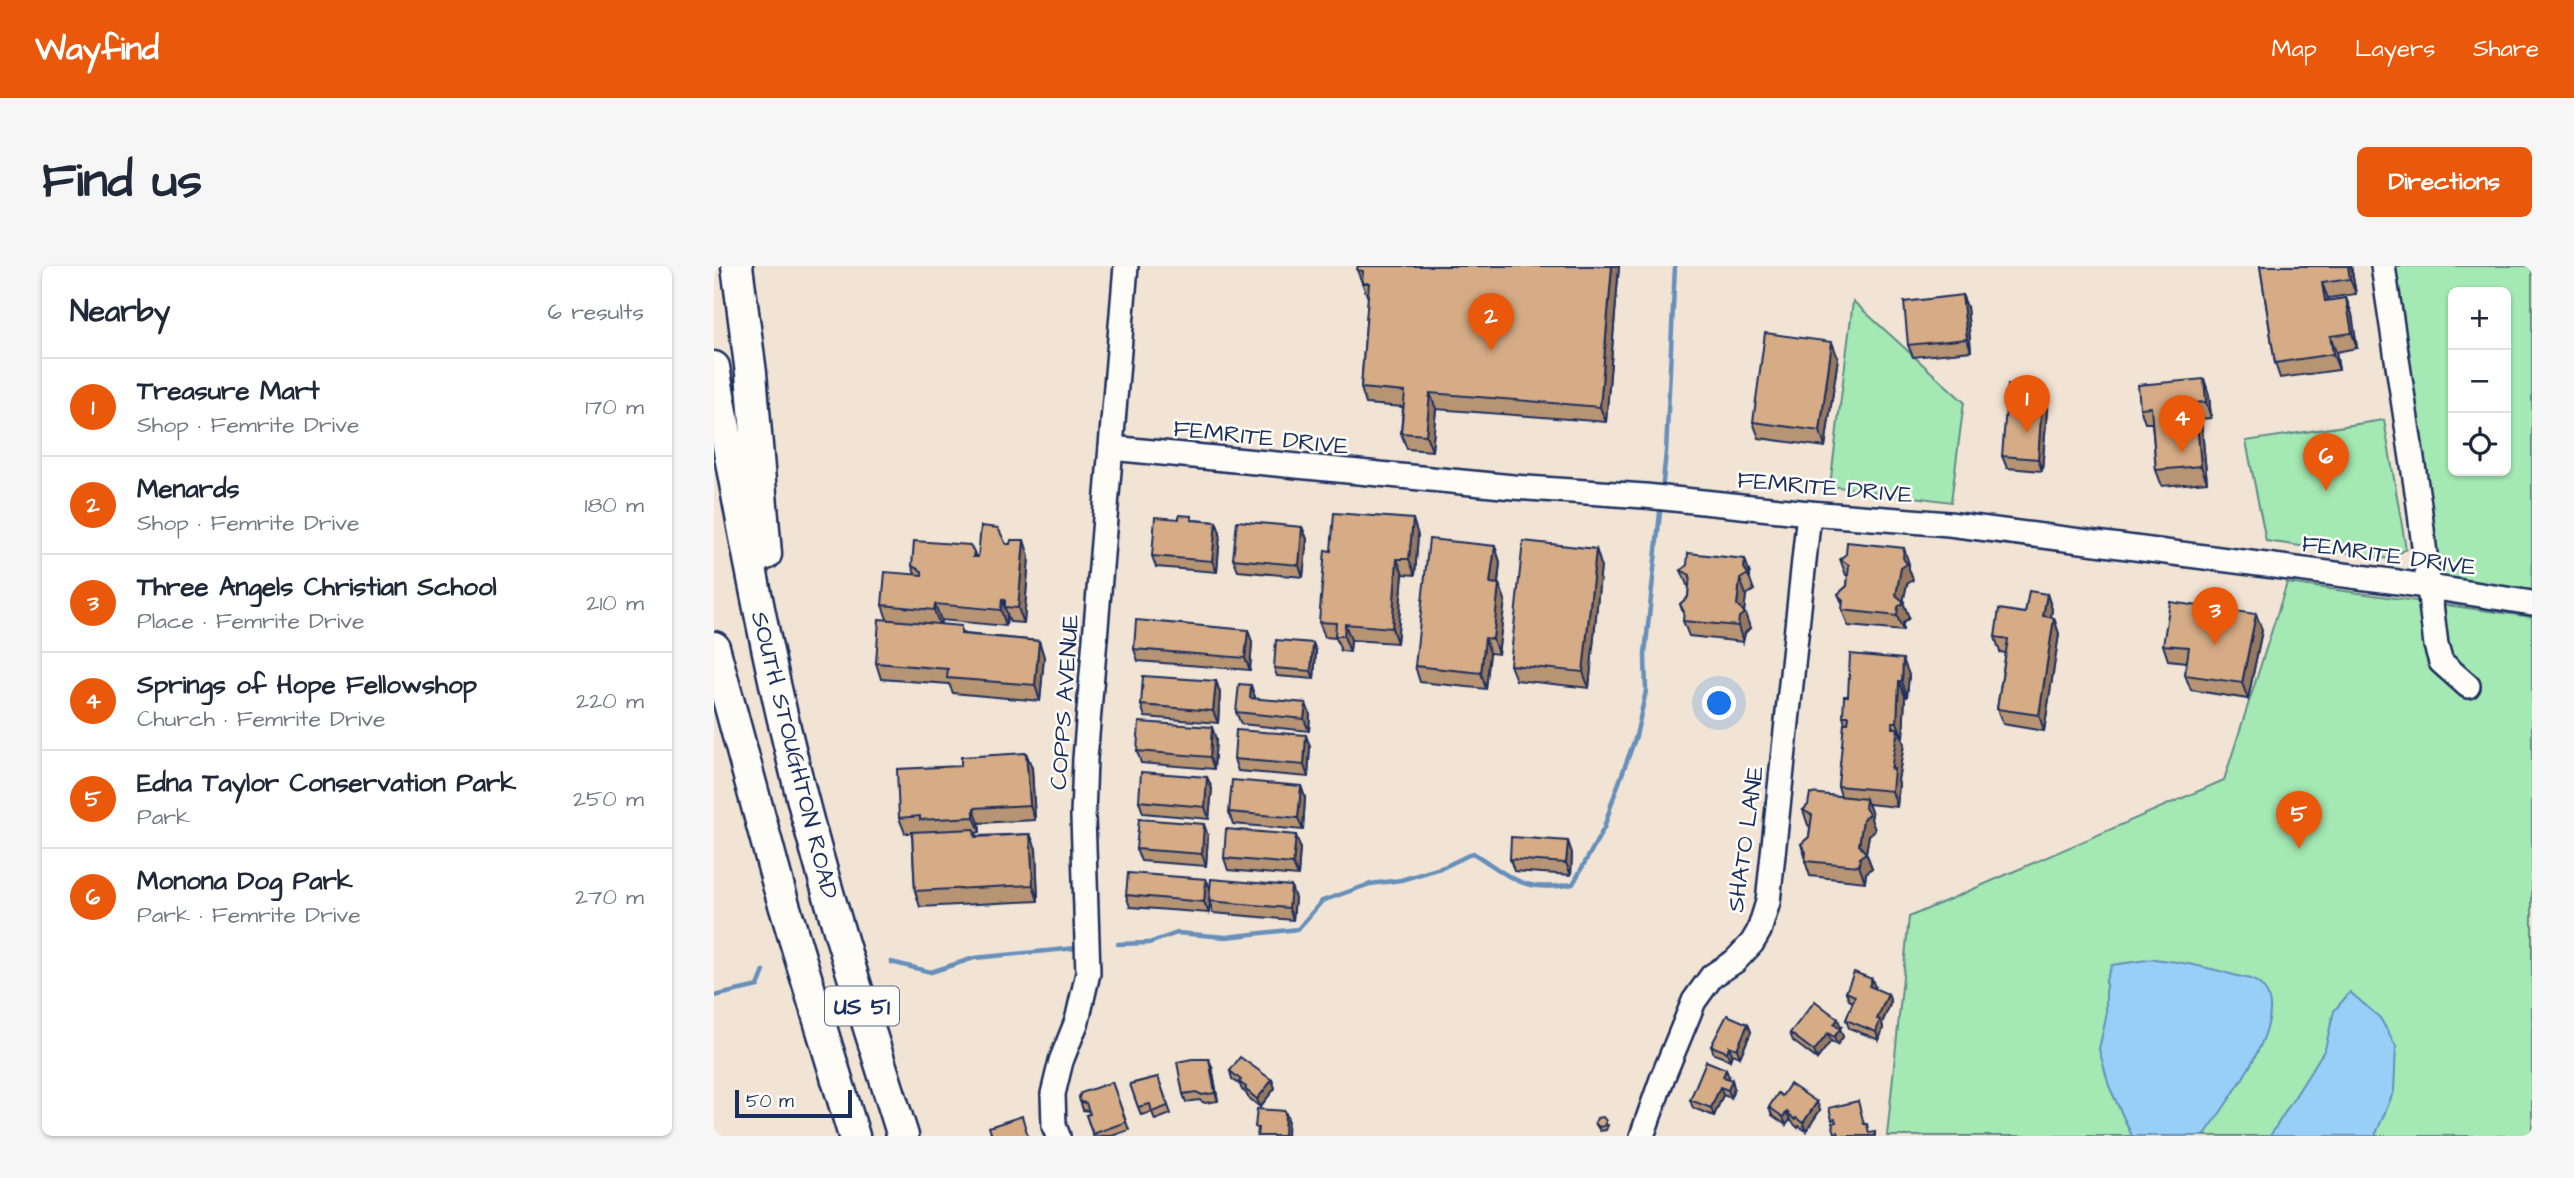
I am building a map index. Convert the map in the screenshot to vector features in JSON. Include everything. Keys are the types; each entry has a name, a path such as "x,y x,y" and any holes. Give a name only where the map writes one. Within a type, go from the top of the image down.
{"main road":[{"path":"737,266 758,447 769,599 766,641"},
{"name":"SOUTH STOUGHTON ROAD","path":"714,367 766,641 791,753 831,904 903,1136"},
{"name":"SOUTH STOUGHTON ROAD","path":"714,647 779,888 854,1136"}],"street":[{"name":"COPPS AVENUE","path":"1058,1136 1053,1118 1053,1094 1077,1021 1088,973 1083,816 1085,759 1126,266"},
{"path":"2382,266 2436,645 2441,662 2468,686"},
{"name":"FEMRITE DRIVE","path":"1111,448 1513,487 1949,524 2429,586 2532,603"},
{"name":"SHATO LANE","path":"1642,1136 1694,1001 1712,976 1735,961 1752,943 1759,931 1768,902 1809,513"}],"green space":[{"path":"2383,266 2532,266 2532,603 2429,586"},
{"path":"1853,301 1964,402 1951,502 1830,486"},
{"path":"2384,420 2406,549 2390,559 2266,541 2246,441"},
{"path":"2287,583 2532,617 2532,1136 1887,1136 1909,917 2224,780"}],"water":[{"path":"2154,959 2194,965 2250,979 2267,994 2270,1013 2255,1058 2204,1136 2132,1136 2109,1086 2099,1049 2106,1018 2106,980 2112,965"},
{"path":"2350,992 2380,1018 2396,1046 2394,1091 2375,1136 2270,1136 2325,1049 2334,1011"}],"building":[{"path":"1358,266 1612,266 1600,407 1430,393 1426,435 1401,433 1405,392 1361,388 1369,283 1362,283 1363,271 1357,270"},
{"path":"2260,266 2348,266 2350,279 2322,283 2325,301 2346,298 2352,333 2330,336 2333,354 2275,363"},
{"path":"1962,295 1967,339 1908,345 1904,302"},
{"path":"1765,333 1832,342 1820,431 1753,422"},
{"path":"2204,379 2206,402 2195,403 2201,466 2156,470 2151,407 2140,408 2138,385"},
{"path":"2008,384 2043,386 2038,459 2002,456"},
{"path":"1334,513 1413,519 1409,559 1397,559 1392,628 1345,624 1344,636 1335,636 1336,623 1319,622 1325,550 1331,551"},
{"path":"1179,515 1191,516 1191,520 1216,522 1212,561 1152,556 1155,517 1179,519"},
{"path":"1237,521 1302,527 1299,565 1233,559"},
{"path":"981,526 998,528 1006,544 1010,544 1011,540 1024,540 1018,608 1005,607 1005,600 1002,599 1001,610 935,604 934,610 882,605 885,572 922,575 922,571 912,566 914,541 970,545 974,552 973,557 978,557"},
{"path":"1429,539 1495,546 1490,583 1499,584 1493,639 1485,638 1481,673 1415,666"},
{"path":"1523,541 1596,549 1583,672 1510,665"},
{"path":"1847,542 1904,548 1903,558 1907,564 1901,568 1896,595 1904,602 1898,607 1897,616 1842,610 1843,601 1838,594 1847,586 1849,565 1840,559 1846,554"},
{"path":"1688,553 1745,559 1744,568 1748,574 1740,579 1737,605 1745,613 1739,617 1738,626 1683,621 1684,612 1680,604 1688,597 1690,575 1681,570 1687,565"},
{"path":"2029,591 2047,594 2043,616 2054,618 2039,715 1997,709 2008,639 1995,637 1999,609 2025,613"},
{"path":"2170,602 2256,614 2242,683 2185,675 2189,647 2163,645"},
{"path":"879,619 961,626 961,634 1039,641 1035,685 947,678 948,669 876,663"},
{"path":"1136,620 1248,630 1245,658 1134,649"},
{"path":"1276,640 1313,643 1311,671 1274,668"},
{"path":"1850,654 1903,659 1897,722 1892,722 1892,728 1898,728 1891,769 1894,769 1892,791 1838,786 1844,723 1848,723 1849,716 1843,716 1844,696 1848,696"},
{"path":"1143,676 1216,681 1213,711 1141,705"},
{"path":"1239,684 1251,685 1250,698 1306,703 1304,719 1236,712"},
{"path":"1139,722 1212,727 1210,757 1137,751"},
{"path":"1236,730 1306,735 1304,765 1234,759"},
{"path":"1026,753 1030,805 974,808 974,817 920,820 920,816 899,818 897,769 961,766 961,757"},
{"path":"1141,772 1207,777 1205,807 1139,801"},
{"path":"1232,780 1301,786 1298,818 1229,812"},
{"path":"1810,793 1866,799 1865,808 1869,814 1863,819 1859,845 1866,853 1860,857 1859,866 1805,861 1806,852 1801,844 1809,837 1812,815 1803,810 1808,805"},
{"path":"1139,819 1204,824 1202,854 1136,849"},
{"path":"974,829 975,837 1030,834 1033,885 915,891 912,832"},
{"path":"1226,829 1296,835 1293,864 1224,858"},
{"path":"1511,837 1568,841 1566,863 1510,859"},
{"path":"1128,873 1206,879 1204,902 1126,895"},
{"path":"1211,879 1291,886 1289,908 1209,901"},
{"path":"1854,972 1872,979 1869,986 1888,994 1877,1019 1880,1020 1876,1032 1846,1020 1855,996 1846,992"},
{"path":"1815,1001 1838,1019 1834,1024 1840,1029 1834,1037 1828,1033 1814,1051 1790,1033"},
{"path":"1727,1015 1748,1024 1737,1049 1729,1046 1727,1052 1711,1046"},
{"path":"1240,1057 1272,1080 1257,1099 1230,1071"},
{"path":"1209,1059 1215,1093 1183,1094 1177,1062"},
{"path":"1706,1061 1726,1069 1723,1077 1732,1080 1728,1090 1720,1087 1711,1108 1690,1100"},
{"path":"1158,1077 1168,1106 1152,1112 1150,1104 1138,1107 1130,1084"},
{"path":"1112,1082 1126,1122 1093,1134 1086,1115 1090,1114 1086,1103 1080,1102 1079,1097 1081,1093"},
{"path":"1790,1084 1817,1102 1803,1123 1787,1112 1783,1117 1769,1107 1778,1093 1782,1096"},
{"path":"1858,1101 1864,1124 1867,1124 1869,1133 1875,1132 1875,1136 1835,1136 1839,1135 1838,1132 1835,1133 1832,1123 1836,1122 1835,1119 1832,1120 1829,1108"},
{"path":"1257,1109 1285,1111 1284,1136 1257,1136"},
{"path":"1022,1116 1028,1136 992,1136 989,1127"},
{"path":"1603,1117 1606,1121 1604,1126 1599,1127 1595,1123 1597,1118"}],"waterway":[{"path":"1662,491 1675,266"},
{"path":"1118,944 1149,943 1177,933 1226,937 1298,929 1322,901 1370,884 1401,880 1444,867 1473,853 1520,882 1542,887 1573,884 1604,828 1636,736 1646,691 1645,654 1661,503"},
{"path":"891,962 931,972 974,958 1077,948"},
{"path":"714,996 758,986 764,971"}],"place":[{"name":"Menards","path":"1491,351"},
{"name":"Treasure Mart","path":"2027,433"},
{"name":"Springs of Hope Fellowshop","path":"2182,453"},
{"name":"Monona Dog Park","path":"2326,491"},
{"name":"Three Angels Christian School","path":"2215,645"},
{"name":"Edna Taylor Conservation Park","path":"2299,849"}]}
